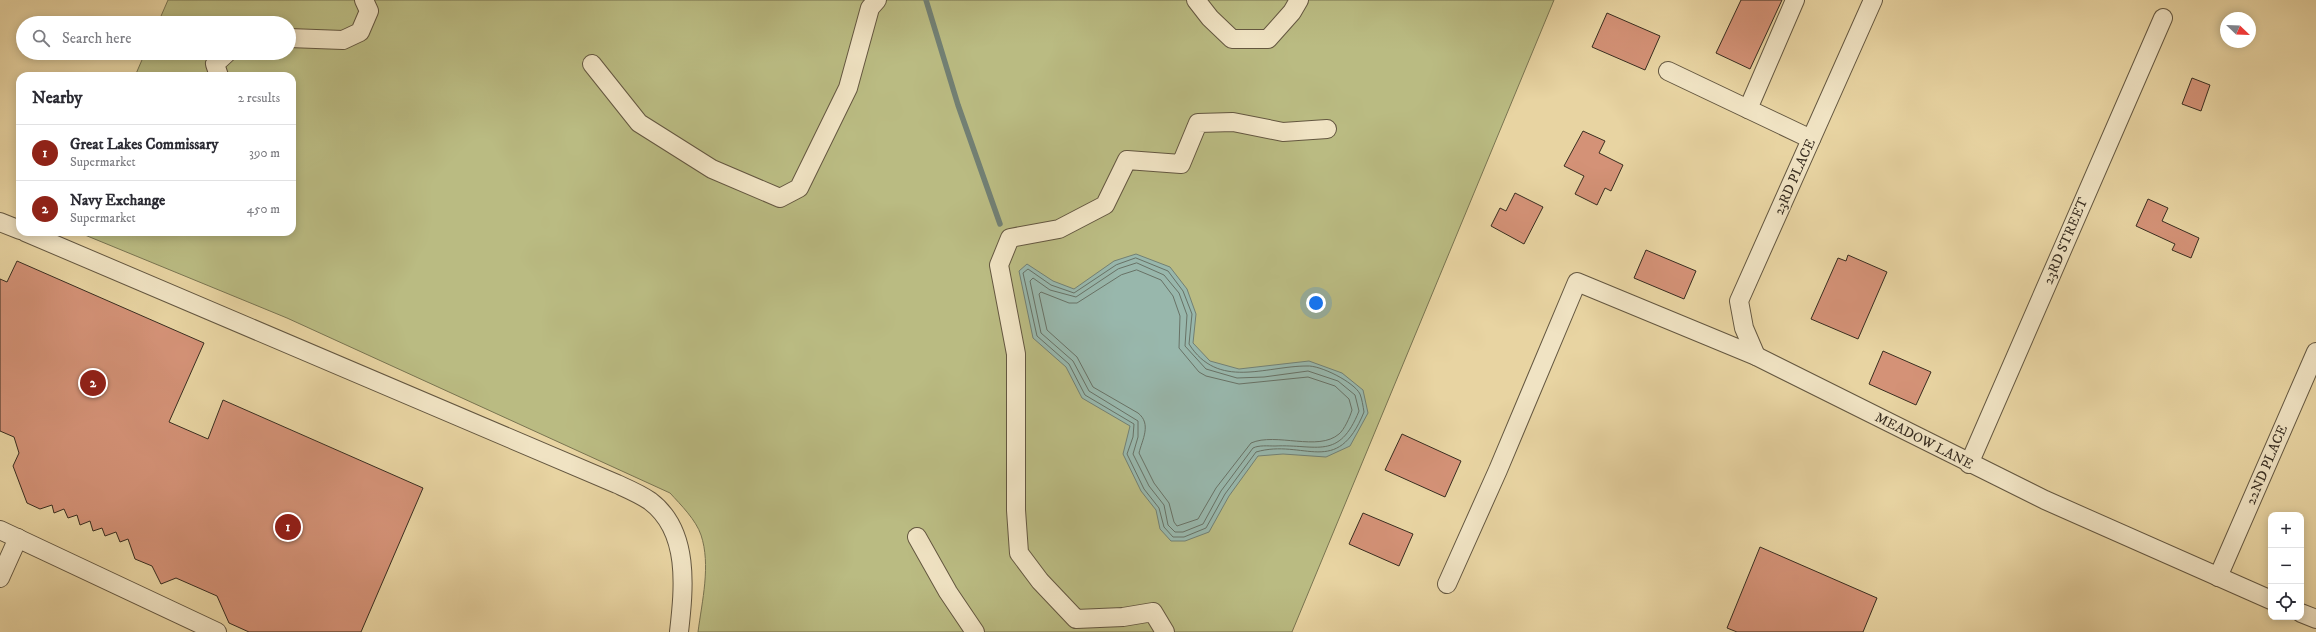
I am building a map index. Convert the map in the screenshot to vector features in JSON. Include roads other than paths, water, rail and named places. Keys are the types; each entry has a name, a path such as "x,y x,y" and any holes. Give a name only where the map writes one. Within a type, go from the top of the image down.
{"street":[{"path":"296,38 343,40 360,32 369,11 364,0"},
{"path":"592,64 638,122 712,169 780,198 799,188 848,88 870,8 877,0"},
{"path":"1196,0 1210,18 1232,39 1268,39 1292,12 1299,0"},
{"path":"1748,109 1795,0"},
{"name":"23RD PLACE","path":"1756,356 1744,328 1740,301 1873,0"},
{"name":"23RD STREET","path":"1969,464 2163,18"},
{"path":"218,72 215,64 219,60"},
{"path":"1668,71 1812,139"},
{"path":"1165,632 1153,612 1123,618 1076,619 1040,580 1019,553 1016,510 1016,354 999,265 1010,238 1059,229 1105,205 1126,160 1181,164 1198,123 1233,122 1282,132 1327,129"},
{"path":"0,222 16,228"},
{"path":"35,236 617,484 650,501 662,514 672,531 682,564 683,596 679,632"},
{"name":"MEADOW LANE","path":"1447,584 1498,470 1576,282 1756,356 1969,464 2268,599"},
{"name":"22ND PLACE","path":"2218,577 2316,352"},
{"path":"0,530 217,632"},
{"path":"917,537 948,592 975,632"},
{"path":"0,578 18,538"},
{"path":"2304,614 2316,619"}],"water":[{"path":"1136,254 1170,267 1187,289 1196,314 1193,343 1210,361 1239,369 1309,361 1342,373 1363,390 1368,413 1350,446 1326,457 1283,454 1258,456 1229,496 1209,532 1185,541 1171,541 1160,529 1156,510 1141,491 1123,454 1130,426 1082,398 1066,367 1033,338 1019,271 1027,264 1053,281 1074,289 1114,261"}],"waterway":[{"path":"926,0 958,105 1000,224"}],"place":[{"name":"Navy Exchange","path":"93,383"},
{"name":"Great Lakes Commissary","path":"288,527"}]}
